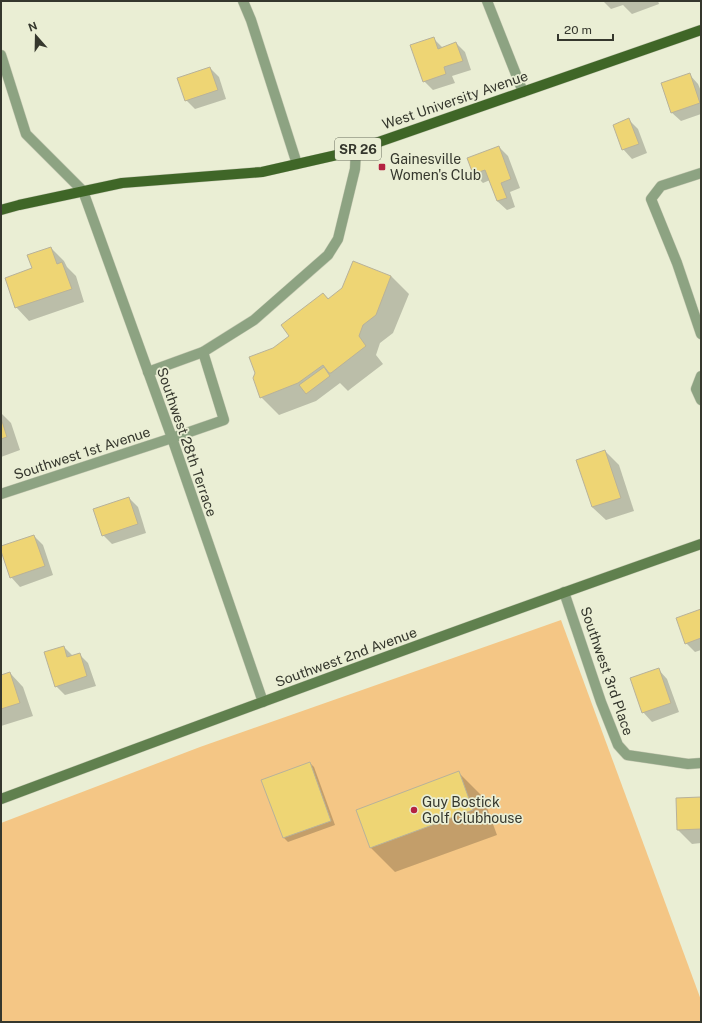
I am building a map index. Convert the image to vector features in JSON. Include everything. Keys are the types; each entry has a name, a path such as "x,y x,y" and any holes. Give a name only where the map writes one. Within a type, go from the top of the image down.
{"main road":[{"name":"West University Avenue","path":"1,210 122,183 262,172 356,149 701,30"},
{"name":"Southwest 2nd Avenue","path":"1,799 564,592 701,544"}],"street":[{"path":"243,1 251,20 297,164"},
{"path":"487,1 523,92"},
{"path":"1,56 26,134 83,191"},
{"path":"148,372 203,352 254,320 328,255 338,239 355,170 356,149"},
{"path":"701,173 661,186 651,199 677,262 701,334"},
{"name":"Southwest 28th Terrace","path":"83,191 172,438 263,702"},
{"name":"Southwest 1st Avenue","path":"1,494 224,420 203,352"},
{"path":"701,376 696,389 701,400"},
{"name":"Southwest 3rd Place","path":"564,592 601,702 618,745 627,755 688,764 701,763"}],"shaded area":[{"path":"561,620 701,1000 701,1022 1,1022 1,823 200,747"}],"building":[{"path":"434,37 438,49 456,42 463,61 444,67 446,74 423,82 410,45"},
{"path":"210,67 218,90 185,101 177,78"},
{"path":"690,73 700,103 671,113 661,83"},
{"path":"629,118 639,144 622,150 613,125"},
{"path":"499,146 511,179 501,183 507,198 497,201 485,170 473,174 467,158"},
{"path":"51,247 57,264 62,262 72,289 15,308 5,278 32,268 27,255"},
{"path":"353,261 391,276 376,315 363,325 359,336 366,346 331,373 329,373 323,365 298,383 260,398 253,378 255,373 249,357 273,348 289,336 281,325 323,293 328,299 342,288"},
{"path":"324,367 330,376 306,394 299,385"},
{"path":"1,418 7,437 1,439"},
{"path":"605,450 621,498 592,507 576,460"},
{"path":"129,497 138,524 102,536 93,509"},
{"path":"34,535 45,566 10,578 1,551 1,546"},
{"path":"701,609 701,638 685,644 676,618"},
{"path":"64,646 67,657 80,653 87,676 55,687 44,652"},
{"path":"659,668 671,703 642,713 630,678"},
{"path":"10,672 20,703 1,709 1,675"},
{"path":"310,762 331,821 283,838 261,780"},
{"name":"Guy Bostick Golf Clubhouse","path":"459,771 473,810 370,848 356,810"},
{"path":"701,797 701,829 677,830 676,798"}],"place":[{"name":"Gainesville Women's Club","path":"382,167"},
{"name":"Guy Bostick Golf Clubhouse","path":"414,810"}]}
